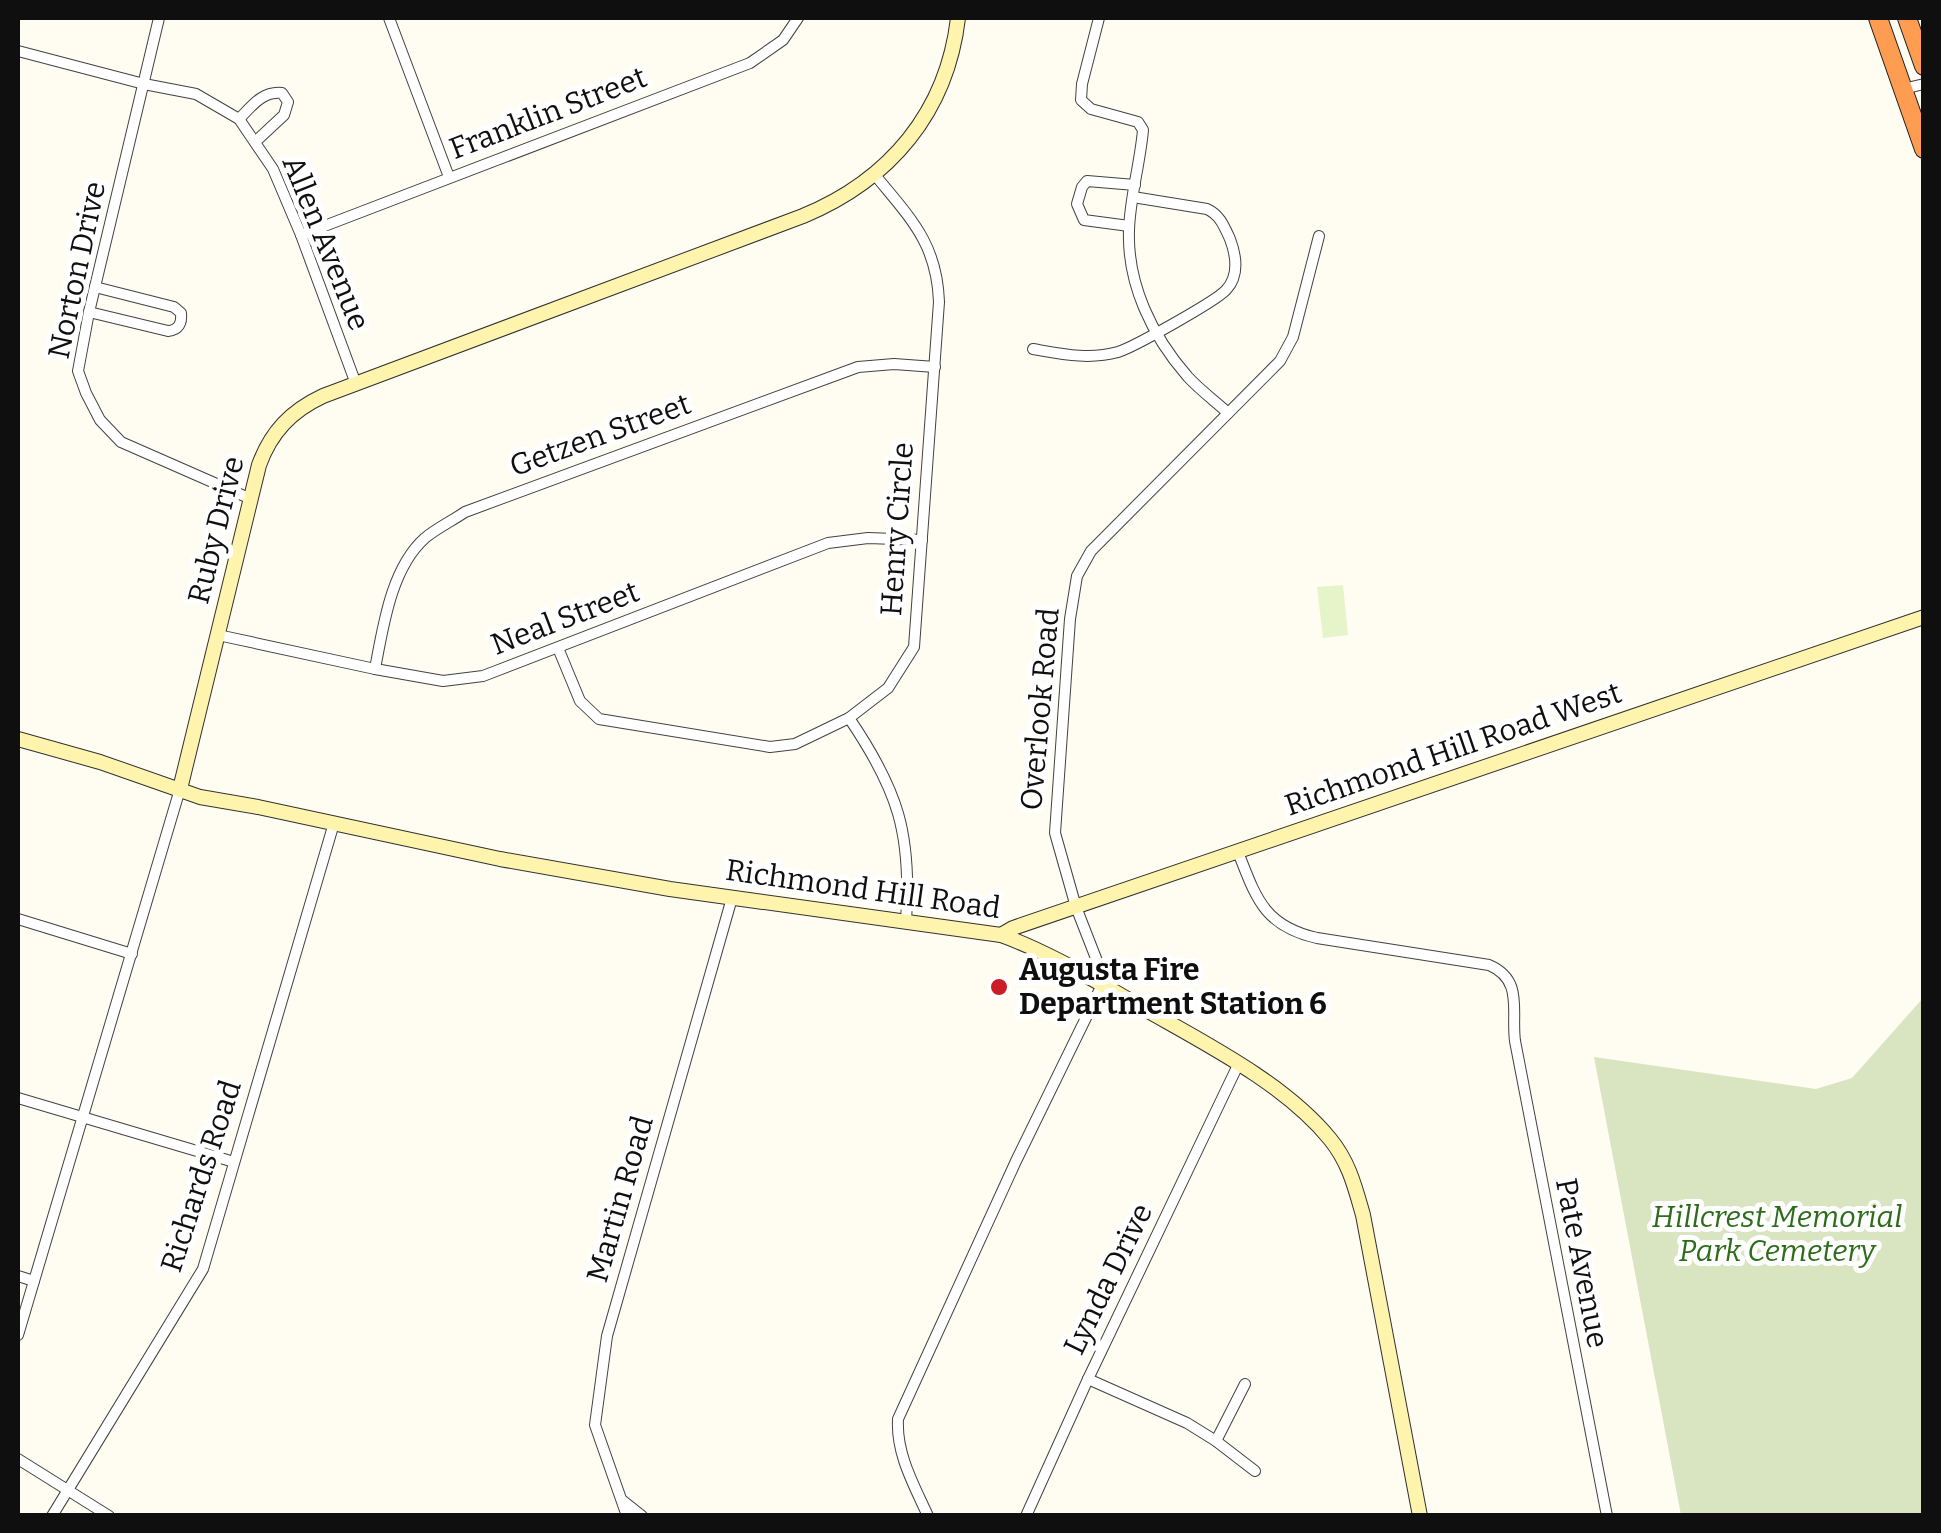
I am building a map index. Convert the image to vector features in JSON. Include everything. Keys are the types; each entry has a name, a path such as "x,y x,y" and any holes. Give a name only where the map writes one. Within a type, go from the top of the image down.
{"highway":[{"path":"1878,18 1924,149"},
{"path":"1907,18 1924,66"}],"street":[{"name":"Norton Drive","path":"160,18 78,371 100,420 122,442 251,499"},
{"path":"389,18 450,178"},
{"name":"Franklin Street","path":"301,235 750,63 784,40 798,18"},
{"name":"Ruby Drive","path":"18,1334 180,789 262,456 281,425 312,401 803,216 840,198 875,175 902,148 932,105 950,61 958,18"},
{"path":"1099,18 1081,100 1091,109 1134,120 1141,126 1129,226 1129,264 1145,312 1157,332 1190,378 1228,413"},
{"name":"Allen Avenue","path":"18,51 196,94 239,119 273,169 356,384"},
{"path":"1903,89 1924,84"},
{"path":"239,119 262,96 282,93 288,102 284,114 255,142"},
{"name":"Henry Circle","path":"558,648 580,701 599,719 770,747 795,744 849,718 888,688 914,647 939,302 931,254 918,227 875,175"},
{"path":"1033,348 1090,357 1116,353 1228,289 1237,256 1224,223 1214,212 1087,181 1077,204 1084,220 1129,226"},
{"name":"Overlook Road","path":"1102,985 1054,833 1070,620 1077,576 1091,551 1280,361 1293,337 1319,236"},
{"path":"89,312 168,331 180,326 182,319 174,307 95,286"},
{"name":"Getzen Street","path":"375,669 389,598 407,564 424,540 465,512 858,367 935,367"},
{"name":"Neal Street","path":"218,635 442,681 484,676 828,543 868,538 922,540"},
{"name":"Richmond Hill Road West","path":"1001,934 1924,616"},
{"path":"849,718 876,757 898,811 908,870 906,921"},
{"name":"Richmond Hill Road","path":"18,739 200,797 624,882 1001,934 1102,985 1280,1093 1318,1126 1340,1153 1351,1173 1362,1215 1420,1516"},
{"name":"Richards Road","path":"52,1516 199,1278 334,823"},
{"name":"Pate Avenue","path":"1238,852 1269,916 1299,934 1496,968 1514,990 1514,1041 1607,1516"},
{"name":"Martin Road","path":"627,1516 595,1426 606,1336 732,898"},
{"path":"18,919 132,954"},
{"path":"928,1516 901,1452 898,1420 1102,985"},
{"name":"Lynda Drive","path":"1026,1516 1238,1065"},
{"path":"18,1098 234,1162"},
{"path":"18,1276 34,1281"},
{"path":"1088,1379 1186,1423 1255,1471"},
{"path":"1216,1441 1245,1384"},
{"path":"18,1459 109,1516"},
{"path":"622,1501 642,1516"}],"green space":[{"path":"1343,585 1348,635 1323,638 1317,587"},
{"name":"Hillcrest Memorial Park Cemetery","path":"1923,998 1923,1515 1681,1515 1594,1057 1816,1089 1852,1078"}],"place":[{"name":"Augusta Fire Department Station 6","path":"999,987"}]}
